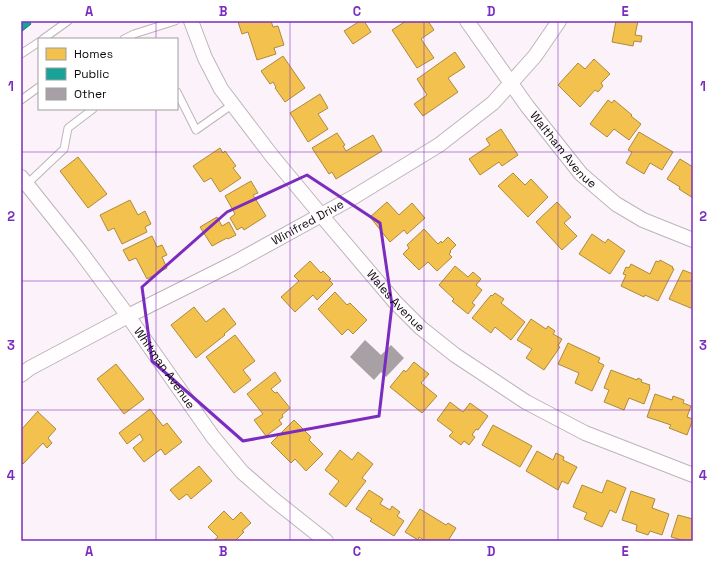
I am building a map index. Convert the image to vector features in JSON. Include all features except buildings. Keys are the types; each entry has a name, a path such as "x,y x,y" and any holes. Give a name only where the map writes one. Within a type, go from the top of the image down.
{"street":[{"name":"Wales Avenue","path":"191,21 205,58 221,89 272,156 321,215 396,302 421,328 455,355 526,402 585,433 693,475"},
{"name":"Waltham Avenue","path":"466,21 511,83 581,174 616,204 643,220 693,240"},
{"name":"Winifred Drive","path":"21,375 30,368 128,316 234,264 352,198 439,145 493,103 535,56 559,21"},
{"name":"Whitman Avenue","path":"24,180 80,251 128,316 212,437 242,472 326,541"}],"lane":[{"path":"44,38 68,21"},
{"path":"126,38 161,23 175,21"},
{"path":"21,54 38,43"},
{"path":"21,100 38,88"},
{"path":"178,94 196,130 233,104"},
{"path":"24,180 64,149 68,128 92,110"}],"highlighted area":[{"path":"307,175 380,223 392,305 379,416 243,441 152,361 142,287 227,212"}]}
